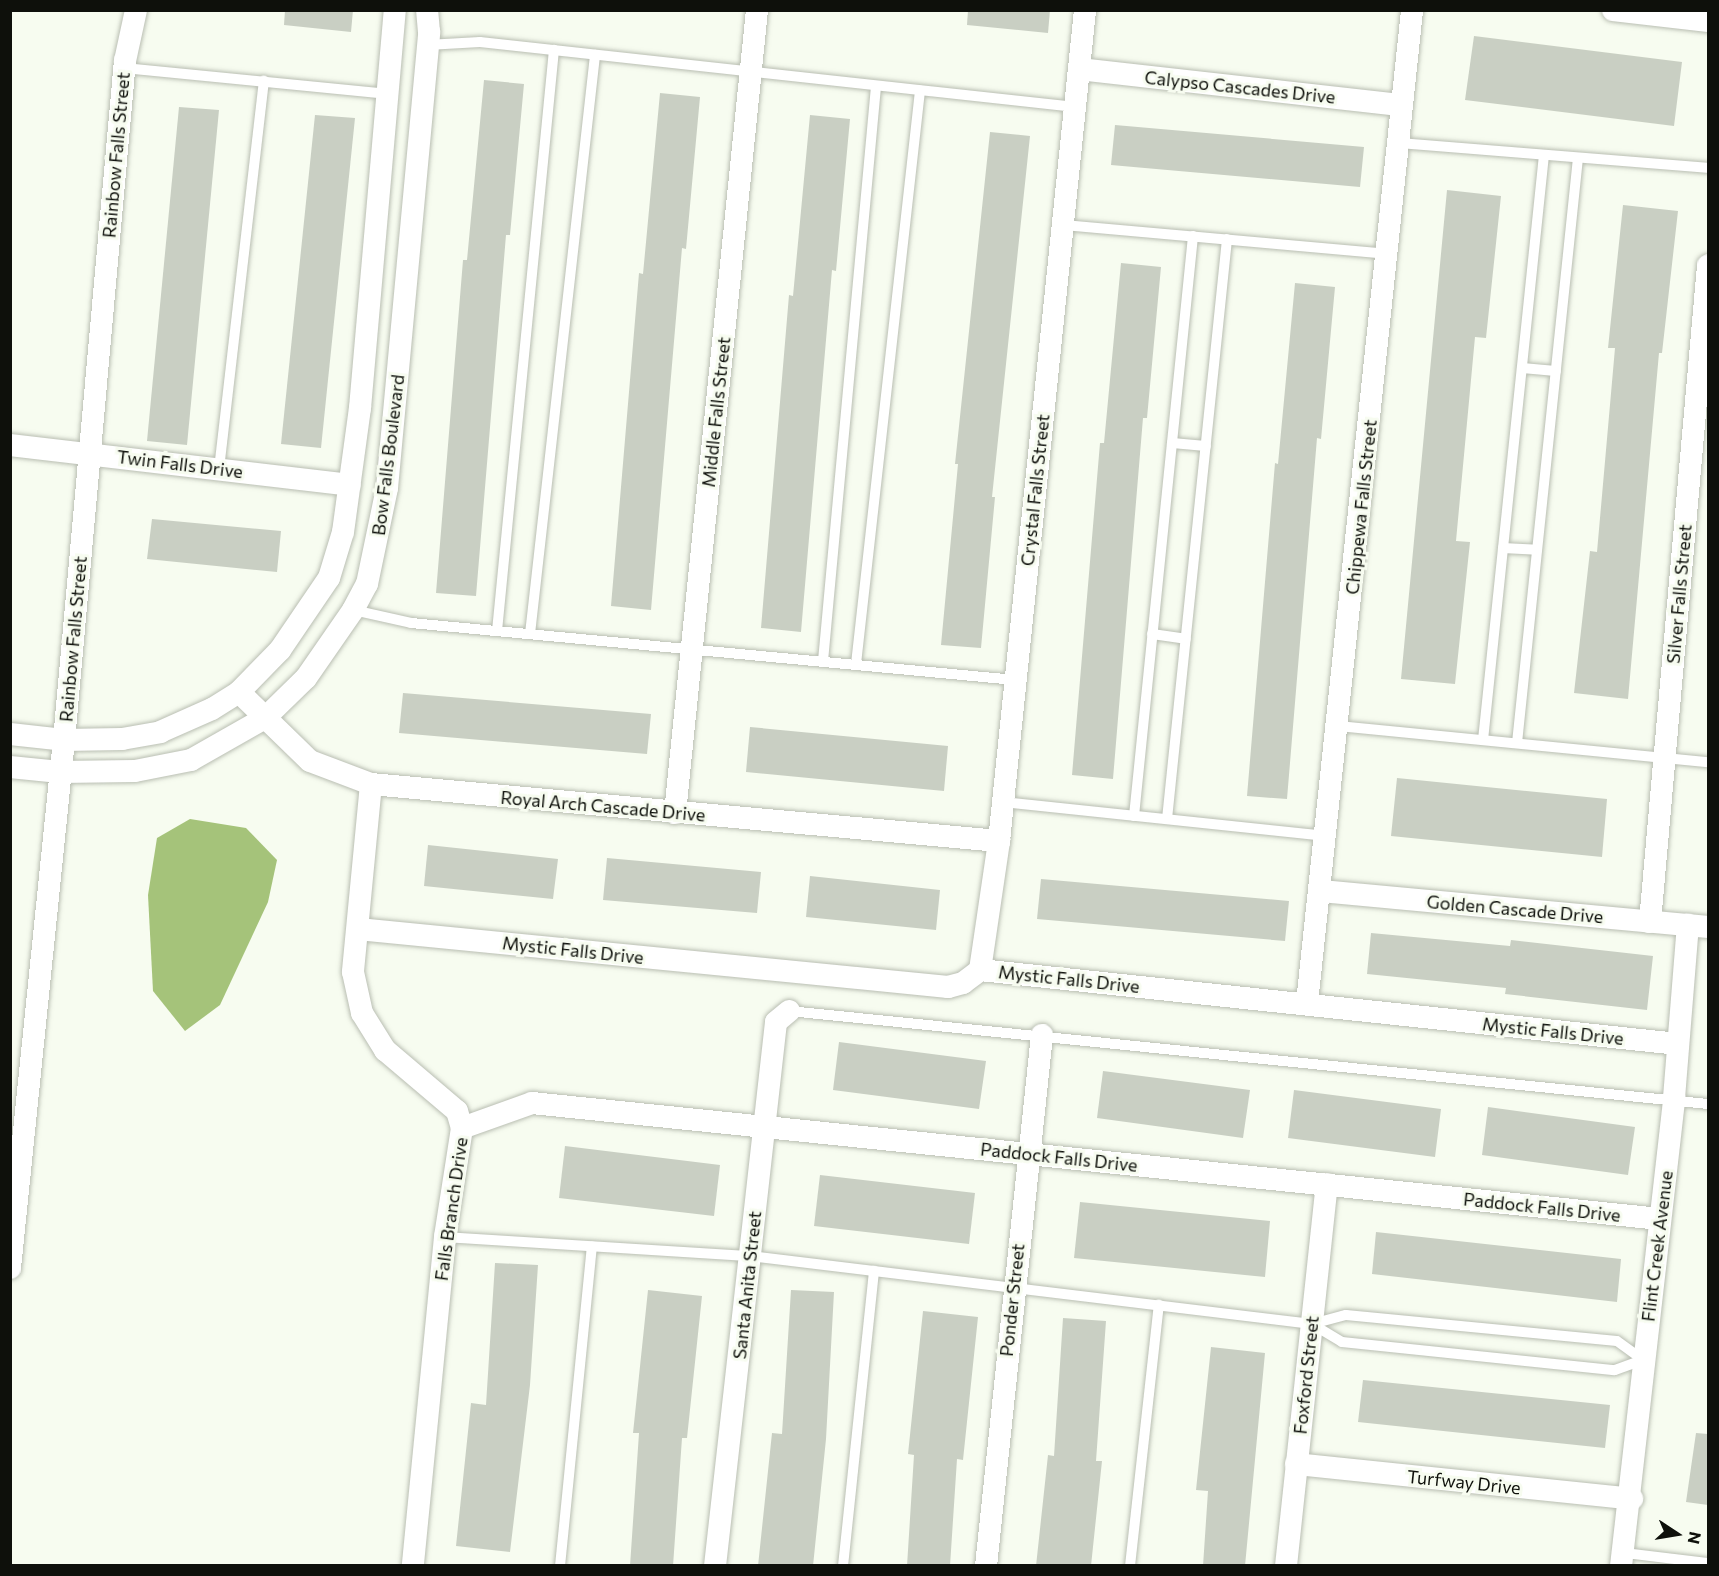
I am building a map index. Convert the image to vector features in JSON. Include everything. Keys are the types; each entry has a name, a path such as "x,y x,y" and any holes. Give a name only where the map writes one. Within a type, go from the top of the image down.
{"street":[{"name":"Rainbow Falls Street","path":"10,1268 21,1081 64,740 124,68 136,10"},
{"name":"Bow Falls Boulevard","path":"10,734 64,740 122,739 160,732 239,692 280,651 329,578 343,532 350,485 390,94 395,10"},
{"name":"Bow Falls Boulevard","path":"10,767 60,772 135,771 191,760 265,718 306,678 353,610 367,584 387,489 427,45 427,10"},
{"name":"Middle Falls Street","path":"675,813 757,10"},
{"name":"Crystal Falls Street","path":"980,970 999,841 1085,10"},
{"name":"Chippewa Falls Street","path":"1307,1004 1327,836 1412,10"},
{"path":"1613,10 1708,21"},
{"name":"Calypso Cascades Drive","path":"1079,69 1402,105"},
{"name":"Silver Falls Street","path":"1650,922 1708,266"},
{"name":"Twin Falls Drive","path":"10,445 350,485"},
{"name":"Royal Arch Cascade Drive","path":"239,692 310,761 370,784 999,841"},
{"name":"Falls Branch Drive","path":"370,784 353,972 362,1013 385,1050 457,1111 462,1128 445,1237 413,1566"},
{"name":"Golden Cascade Drive","path":"1321,891 1698,926"},
{"name":"Flint Creek Avenue","path":"1623,1559 1632,1499 1643,1360 1678,1044 1698,926"},
{"name":"Mystic Falls Drive","path":"357,929 948,987 963,983 980,970 1678,1044"},
{"name":"Santa Anita Street","path":"715,1566 776,1022 789,1011"},
{"name":"Ponder Street","path":"986,1566 1012,1288 1042,1035"},
{"name":"Paddock Falls Drive","path":"462,1128 532,1103 765,1125 1660,1219"},
{"name":"Foxford Street","path":"1286,1566 1327,1184"},
{"name":"Turfway Drive","path":"1296,1464 1632,1499"}],"lane":[{"path":"427,45 480,42 1075,107"},
{"path":"497,631 554,50"},
{"path":"530,634 595,55"},
{"path":"124,68 390,94"},
{"path":"219,469 264,81"},
{"path":"824,661 876,86"},
{"path":"856,664 920,91"},
{"path":"1398,143 1708,168"},
{"path":"1483,740 1544,155"},
{"path":"1517,743 1578,158"},
{"path":"1063,225 1387,254"},
{"path":"1134,816 1193,237"},
{"path":"1167,819 1227,239"},
{"path":"1522,368 1556,371"},
{"path":"1172,443 1206,446"},
{"path":"1503,548 1537,550"},
{"path":"353,610 411,622 1015,680"},
{"path":"1152,634 1186,639"},
{"path":"1338,726 1708,762"},
{"path":"1003,802 1327,836"},
{"path":"789,1011 1708,1104"},
{"path":"445,1237 750,1256 1312,1324 1346,1315 1617,1341 1643,1360"},
{"path":"560,1566 592,1247"},
{"path":"843,1566 874,1271"},
{"path":"1130,1566 1159,1305"},
{"path":"1312,1324 1342,1342 1615,1370 1643,1360"},
{"path":"1623,1559 1708,1563"}],"shaded area":[{"path":"190,819 246,828 277,860 268,902 220,1005 185,1031 153,991 148,895 157,838"}],"building":[{"path":"285,10 353,10 351,32 284,25"},
{"path":"968,10 1050,10 1048,33 967,25"},
{"path":"1474,36 1682,62 1674,126 1465,100"},
{"path":"484,80 524,84 510,235 506,235 476,596 436,593 463,260 467,260"},
{"path":"660,93 700,97 686,249 682,248 651,610 611,606 639,273 643,274"},
{"path":"179,107 219,110 187,445 147,441"},
{"path":"315,115 355,118 321,448 281,444"},
{"path":"810,115 850,119 836,271 832,270 801,632 761,628 789,295 793,296"},
{"path":"1115,125 1364,147 1360,187 1111,165"},
{"path":"990,132 1030,136 992,497 995,497 981,648 941,645 958,464 955,464"},
{"path":"1447,190 1501,196 1486,338 1475,337 1456,541 1470,542 1455,684 1401,679"},
{"path":"1623,205 1678,211 1662,353 1659,353 1628,699 1574,693 1590,551 1597,552 1615,348 1608,348"},
{"path":"1121,263 1161,267 1147,418 1143,418 1113,779 1072,775 1100,443 1104,443"},
{"path":"1295,283 1335,287 1321,439 1317,438 1287,799 1247,796 1275,463 1278,464"},
{"path":"152,519 281,531 277,572 147,559"},
{"path":"403,693 651,714 647,754 399,733"},
{"path":"750,727 948,746 944,791 746,772"},
{"path":"1397,778 1607,799 1602,857 1391,836"},
{"path":"428,845 558,859 553,899 424,886"},
{"path":"607,858 761,872 757,913 603,900"},
{"path":"810,876 940,890 936,930 806,917"},
{"path":"1041,879 1289,901 1285,941 1037,919"},
{"path":"1371,933 1510,946 1511,940 1653,956 1647,1010 1505,994 1506,988 1367,974"},
{"path":"839,1042 986,1061 979,1109 833,1090"},
{"path":"1103,1071 1250,1090 1243,1138 1097,1118"},
{"path":"1294,1090 1441,1109 1435,1157 1288,1138"},
{"path":"1488,1107 1635,1127 1628,1175 1482,1155"},
{"path":"565,1146 720,1165 714,1216 559,1198"},
{"path":"820,1175 975,1193 969,1244 814,1226"},
{"path":"1080,1202 1270,1221 1265,1277 1074,1258"},
{"path":"1376,1232 1621,1259 1617,1302 1372,1274"},
{"path":"495,1263 538,1265 530,1385 510,1552 456,1546 471,1403 486,1405"},
{"path":"648,1290 702,1296 687,1438 682,1438 673,1566 630,1566 639,1433 633,1433"},
{"path":"791,1290 834,1292 826,1439 813,1566 758,1566 772,1433 782,1434"},
{"path":"923,1311 978,1317 963,1460 957,1459 950,1566 907,1566 914,1455 908,1454"},
{"path":"1063,1318 1106,1321 1096,1461 1102,1461 1091,1566 1036,1566 1048,1455 1054,1456"},
{"path":"1211,1347 1265,1353 1245,1566 1203,1566 1208,1491 1196,1490"},
{"path":"1363,1380 1610,1405 1605,1448 1358,1422"},
{"path":"1696,1433 1708,1434 1708,1505 1686,1502"}]}
